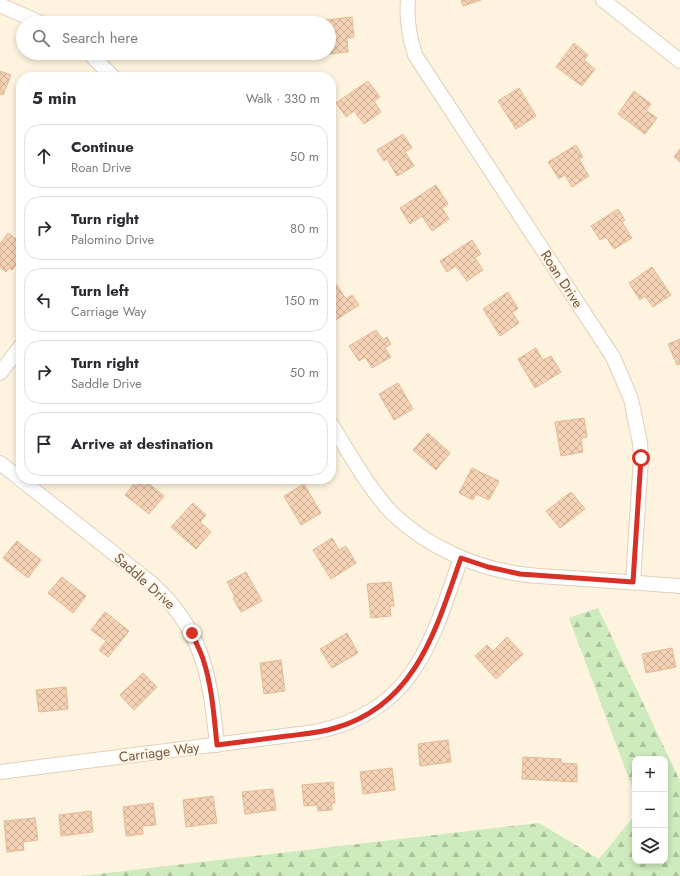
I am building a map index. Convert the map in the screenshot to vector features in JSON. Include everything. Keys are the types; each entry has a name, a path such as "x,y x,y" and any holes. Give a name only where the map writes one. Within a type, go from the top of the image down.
{"street":[{"name":"Roan Drive","path":"408,0 406,17 415,55 613,357 626,384 638,428 641,458 633,582"},
{"path":"602,0 680,61"},
{"path":"0,5 25,16"},
{"path":"96,60 108,72"},
{"path":"0,373 16,352"},
{"path":"336,432 374,492 393,513 414,532 438,547 461,558 488,567 520,574 680,586"},
{"name":"Saddle Drive","path":"0,463 16,476"},
{"name":"Saddle Drive","path":"26,484 150,582 164,594 178,610 192,633 204,664 212,698 217,745"},
{"name":"Carriage Way","path":"0,772 315,732 335,728 354,721 372,711 388,699 403,685 415,669 425,652 461,558"}],"green space":[{"path":"598,608 680,781 680,876 81,876 539,823 599,859 632,819 632,864 668,864 668,756 632,756 632,787 569,618"}],"building":[{"path":"461,0 481,0 463,6"},
{"path":"352,17 354,37 347,38 348,52 336,53 336,19"},
{"path":"574,43 588,55 584,60 595,69 582,86 556,67"},
{"path":"0,71 11,75 3,95 0,94"},
{"path":"368,81 380,97 374,101 381,112 364,124 354,111 346,117 336,103"},
{"path":"519,88 536,116 516,129 498,101"},
{"path":"634,91 651,104 646,110 657,118 645,134 618,114"},
{"path":"403,134 412,148 405,152 414,166 397,176 387,159 384,161 377,150"},
{"path":"576,145 583,157 579,159 589,176 572,187 565,175 559,179 548,162"},
{"path":"680,149 680,162 674,157"},
{"path":"436,185 448,204 442,208 449,219 432,231 422,216 410,224 400,208"},
{"path":"618,209 625,220 622,222 632,238 614,249 606,237 600,240 591,226"},
{"path":"8,233 16,239 16,265 12,270 9,268 6,272 0,267 0,244"},
{"path":"472,240 481,254 475,258 483,270 467,281 456,266 447,272 440,261"},
{"path":"652,267 671,295 653,307 645,296 640,300 629,283"},
{"path":"336,284 346,299 352,295 359,305 336,320"},
{"path":"508,292 518,309 512,312 519,323 500,336 483,309"},
{"path":"376,330 383,340 387,337 391,344 385,348 391,357 372,368 365,357 359,361 349,346"},
{"path":"680,339 680,364 677,365 668,344"},
{"path":"536,348 543,360 551,356 561,372 535,388 518,359"},
{"path":"398,383 413,409 394,420 379,394"},
{"path":"584,418 587,437 581,438 583,452 561,456 555,422"},
{"path":"428,433 450,453 436,470 413,450"},
{"path":"472,468 499,481 489,500 476,494 473,500 459,493"},
{"path":"134,484 149,484 164,496 149,514 125,495"},
{"path":"304,484 321,513 301,525 284,496"},
{"path":"571,492 585,509 560,528 546,511"},
{"path":"193,503 206,515 200,522 211,532 196,549 171,527"},
{"path":"332,538 339,550 346,546 356,563 331,579 313,550"},
{"path":"17,541 41,560 28,578 3,558"},
{"path":"246,572 262,601 241,612 233,598 235,597 227,582"},
{"path":"62,577 86,596 73,613 48,593"},
{"path":"391,582 394,606 390,606 391,616 371,618 367,584"},
{"path":"105,612 129,631 108,657 99,650 106,641 91,630"},
{"path":"347,633 358,653 332,668 320,649"},
{"path":"507,637 523,654 496,679 475,656 487,645 493,651"},
{"path":"672,648 676,667 646,673 642,654"},
{"path":"281,660 285,691 264,694 260,663"},
{"path":"143,673 157,687 134,710 120,695"},
{"path":"66,687 68,709 39,712 36,690"},
{"path":"448,740 451,762 420,766 418,744"},
{"path":"523,757 561,759 561,763 577,764 577,782 522,779"},
{"path":"392,768 395,790 363,794 360,772"},
{"path":"333,782 335,803 332,803 332,810 318,811 317,805 304,806 302,785"},
{"path":"273,789 276,810 245,814 242,792"},
{"path":"213,796 217,823 186,827 183,800"},
{"path":"153,803 156,825 142,826 143,834 126,836 123,807"},
{"path":"91,811 93,832 61,836 59,815"},
{"path":"35,818 38,840 23,842 24,850 7,852 4,821"}],"route":[{"path":"192,633 206,671 212,698 217,745 315,732 335,728 354,721 372,711 388,699 403,685 415,669 425,652 461,558 488,567 520,574 633,582 641,458"}]}
